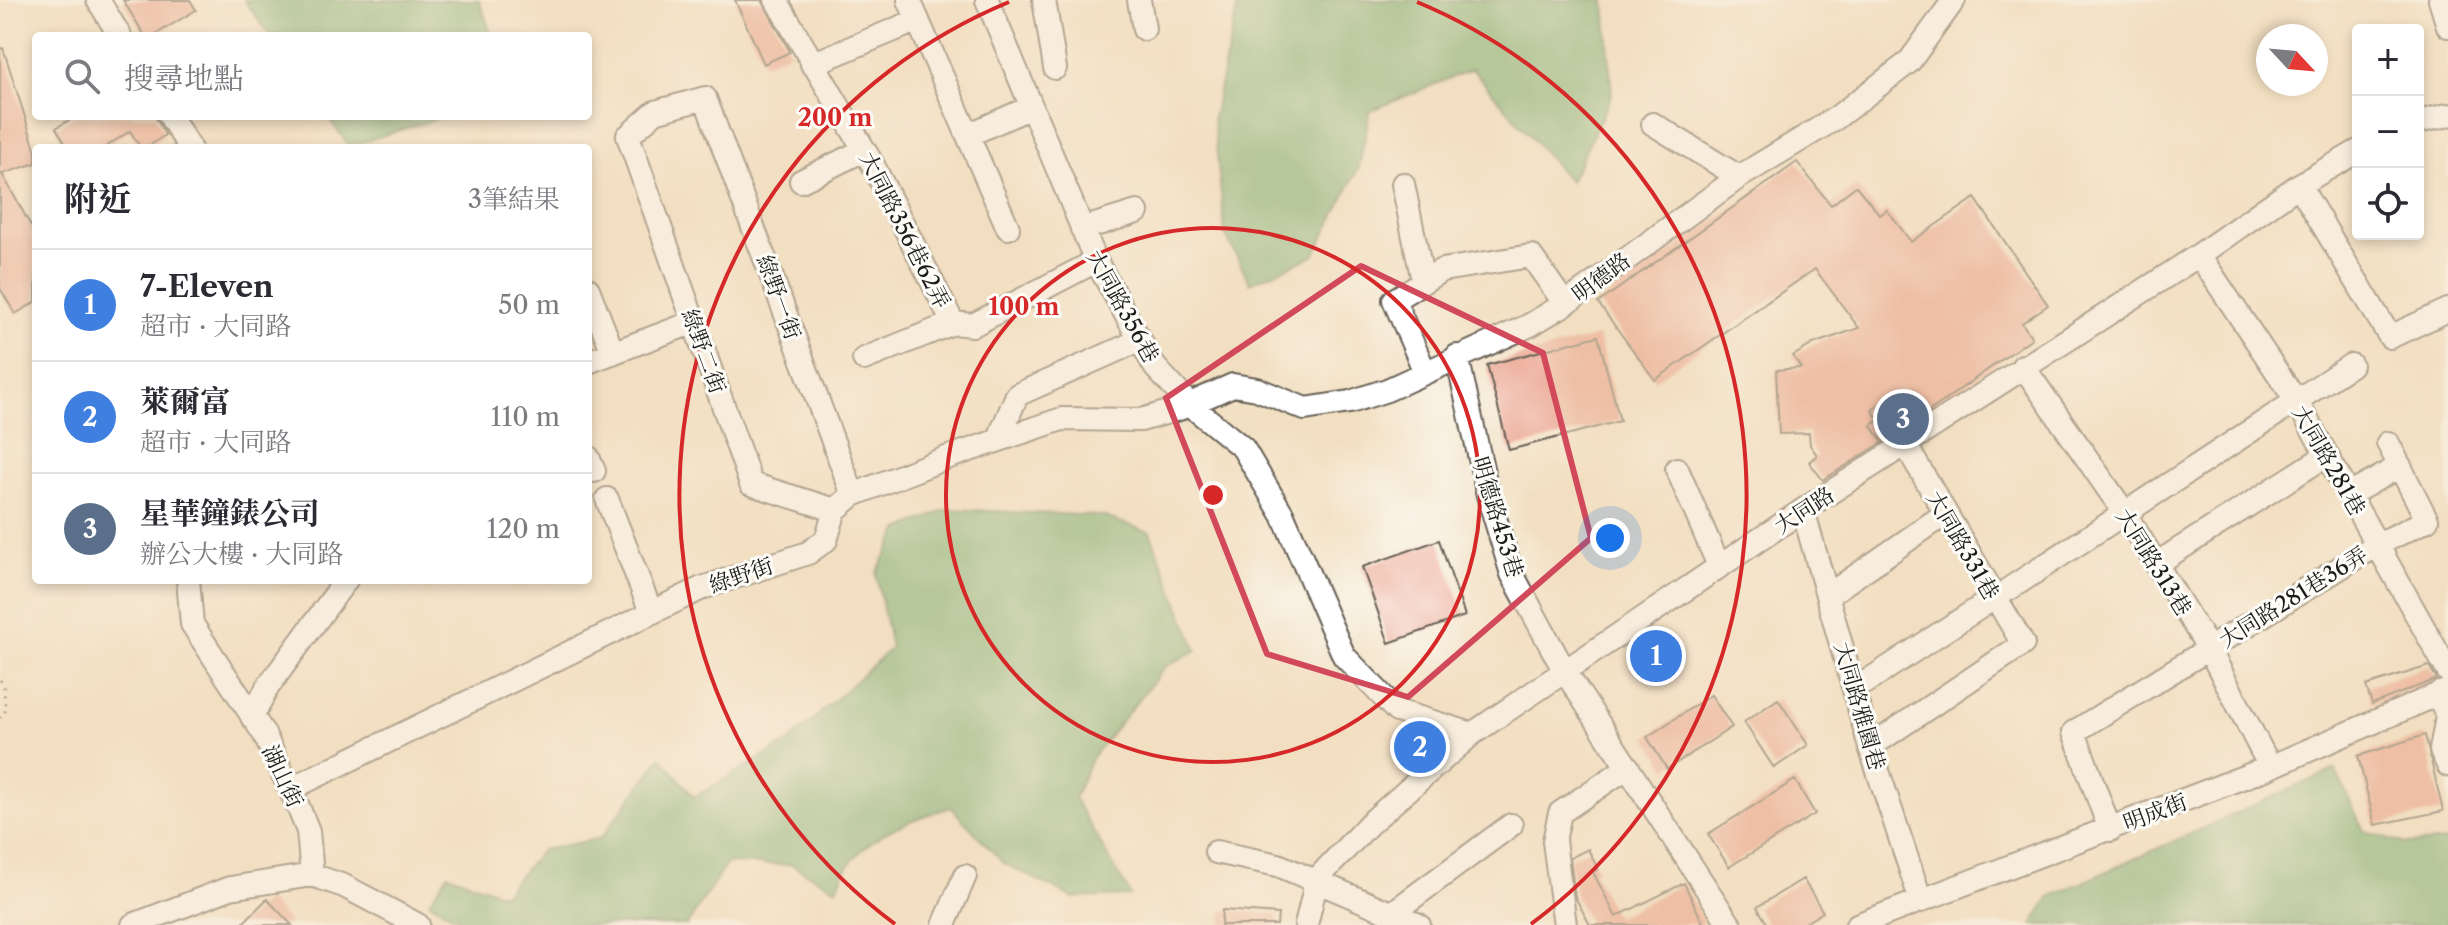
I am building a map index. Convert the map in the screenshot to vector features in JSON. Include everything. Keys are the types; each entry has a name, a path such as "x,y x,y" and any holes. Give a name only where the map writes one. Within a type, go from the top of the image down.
{"street":[{"path":"98,0 118,32"},
{"name":"大同路356巷62弄","path":"776,0 864,150 953,323 973,325 1096,261"},
{"name":"大同路356巷","path":"987,0 1029,108 1096,261 1155,367 1189,404 1243,448 1283,515 1344,656 1397,711 1472,734"},
{"path":"1044,0 1055,68"},
{"path":"1139,0 1144,29"},
{"name":"明德路","path":"1189,404 1233,385 1257,389 1305,409 1350,402 1387,390 1424,370 1530,325 1565,304 1739,177 1836,118 1909,62 1954,0"},
{"path":"2440,0 2448,26"},
{"path":"812,64 913,10 1008,228"},
{"name":"綠野一街","path":"628,136 655,112 705,98 853,495"},
{"path":"968,135 1029,108"},
{"path":"2424,121 2448,115"},
{"path":"172,120 188,144"},
{"path":"1653,124 1739,177"},
{"name":"綠野二街","path":"628,136 751,484 835,510"},
{"path":"801,181 864,150"},
{"name":"大同路","path":"1306,925 1317,879 1369,824 1472,734 1803,510 2199,255 2299,185 2352,154"},
{"path":"1403,184 1423,281"},
{"path":"2299,185 2390,337 2448,310"},
{"path":"1082,229 1137,212"},
{"name":"大同路281巷","path":"2199,255 2297,402 2448,671"},
{"path":"1424,370 1394,300 1442,270 1531,256 1565,304"},
{"path":"592,299 613,353"},
{"path":"592,361 694,322"},
{"path":"864,359 953,323"},
{"path":"999,438 1017,395 1140,340"},
{"name":"明德路453巷","path":"1457,356 1488,495 1512,574 1564,670"},
{"path":"1866,682 2351,365"},
{"name":"大同路313巷","path":"2023,366 2124,512 2209,649 2270,767"},
{"name":"綠野街","path":"290,789 702,588 808,553 826,540 835,510 853,495 999,438 1062,419 1141,420 1189,404"},
{"path":"2349,495 2400,466 2388,443"},
{"name":"大同路331巷","path":"1870,747 2023,644 2001,594 1945,514 1905,444"},
{"path":"2156,564 2327,455"},
{"name":"大同路281巷36弄","path":"2110,830 2074,732 2377,545 2427,520 2400,466"},
{"path":"1677,469 1719,566"},
{"path":"607,499 651,612"},
{"name":"大同路雅園巷","path":"1803,510 1870,747 1921,901"},
{"path":"1837,589 1945,514"},
{"name":"湖山街","path":"188,584 192,624 252,717 308,831 312,875"},
{"path":"252,717 267,688 343,584"},
{"path":"1564,670 1730,925"},
{"path":"2444,692 2447,717 2441,750 2448,765"},
{"name":"明成街","path":"1857,925 2270,767 2444,692"},
{"path":"1565,925 1554,841 1560,813 1628,767"},
{"path":"1393,919 1511,825"},
{"path":"1216,852 1278,865 1317,879 1393,919 1419,925"},
{"path":"133,925 230,888 312,875 344,886 418,925"},
{"path":"944,925 965,876"}],"path":[{"path":"0,680 4,684 5,711 0,718"}],"highlighted area":[{"path":"1361,266 1543,353 1591,538 1408,697 1267,654 1166,398"}],"green space":[{"path":"244,0 479,0 491,32 267,32"},
{"path":"1239,0 1605,0 1612,95 1570,182 1472,69 1370,111 1359,168 1314,256 1250,283 1225,234 1213,117"},
{"path":"330,120 433,120 355,144 348,144"},
{"path":"948,509 1102,516 1150,532 1197,650 1166,666 1092,757 1074,798 1131,896 1073,898 1003,863 951,807 899,826 868,844 845,871 837,889 792,865 727,863 687,925 469,925 429,902 448,874 503,894 542,850 601,838 661,757 694,797 789,742 891,648 876,574 899,530"},
{"path":"2335,769 2364,831 2407,844 2448,841 2448,925 2032,925 2049,897"}],"building":[{"path":"123,0 190,0 196,10 160,32 143,32"},
{"path":"735,0 762,0 790,52 764,64"},
{"path":"3,48 33,144 32,164 2,174 32,228 32,304 15,314 0,288 0,49"},
{"path":"69,120 157,120 165,135 152,144 138,144 130,131 110,144 66,144 56,128"},
{"path":"1797,162 1831,205 1856,186 1880,215 1887,210 1911,242 1975,198 2048,305 2022,323 2032,338 1921,417 1901,389 1872,410 1879,420 1871,425 1883,442 1823,480 1809,462 1817,455 1810,445 1809,433 1779,434 1776,370 1801,368 1793,356 1813,344 1859,328 1815,269 1655,380 1598,303"},
{"path":"1598,336 1620,421 1509,450 1487,365"},
{"path":"1439,540 1465,616 1389,643 1362,567"},
{"path":"2429,666 2437,679 2372,704 2366,686"},
{"path":"1711,695 1732,727 1667,769 1647,737"},
{"path":"1778,699 1808,745 1774,768 1744,722"},
{"path":"2425,735 2443,811 2375,825 2358,756"},
{"path":"1795,780 1815,814 1729,867 1708,834"},
{"path":"1588,849 1598,869 1593,872 1616,917 1684,883 1704,925 1590,925 1575,897 1570,858"},
{"path":"1803,879 1823,912 1802,925 1768,925 1757,907"},
{"path":"267,899 292,925 241,925"},
{"path":"1222,910 1278,914 1277,925 1221,925"}],"place":[{"name":"星華鐘錶公司","path":"1903,419"},
{"name":"7-Eleven","path":"1656,656"},
{"name":"萊爾富","path":"1420,747"}]}
